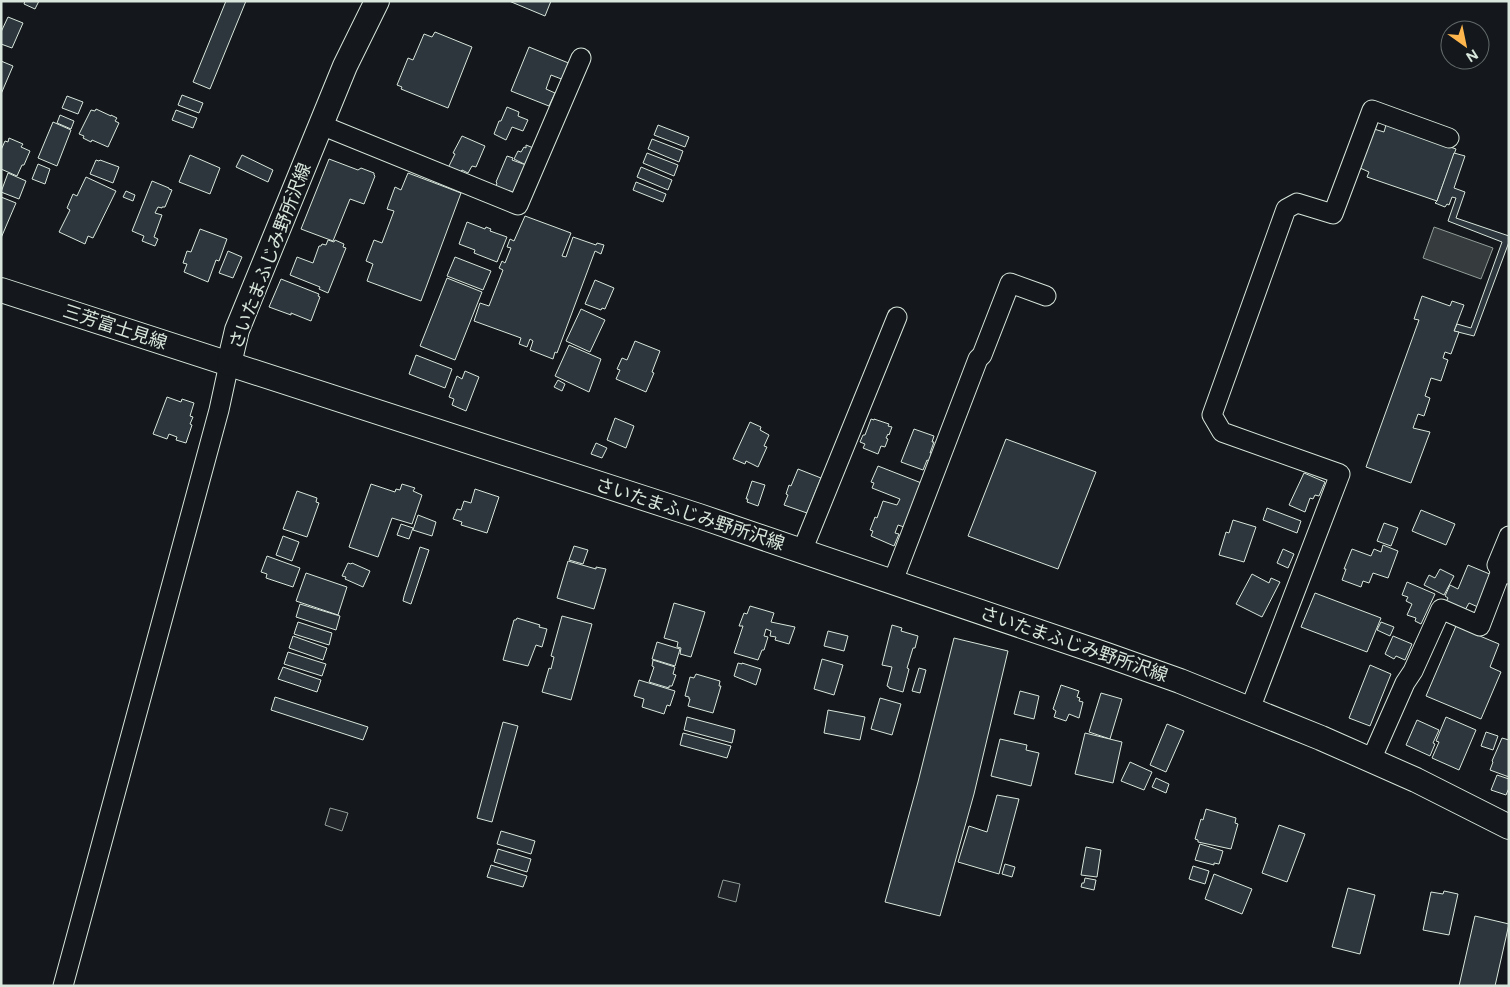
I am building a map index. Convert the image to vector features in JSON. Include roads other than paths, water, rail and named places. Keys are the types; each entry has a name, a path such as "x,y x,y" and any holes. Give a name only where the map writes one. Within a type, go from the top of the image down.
{"main road":[{"name":"さいたまふじみ野所沢線","path":"377,1 345,66 237,330 230,364 802,551 1180,681 1371,760 1416,780 1509,827"},
{"name":"三芳富士見線","path":"1,290 230,364"}],"street":[{"path":"321,125 518,205 581,58"},
{"path":"1250,709 1340,474 1222,432 1212,416 1286,210 1297,203 1332,214 1372,110 1449,138"},
{"path":"893,582 978,359 982,355 1010,283 1046,296"},
{"path":"802,551 897,316"},
{"path":"64,986 230,364"},
{"path":"1371,760 1405,683 1413,671 1441,609 1480,626 1505,572 1497,565 1509,536"}]}
